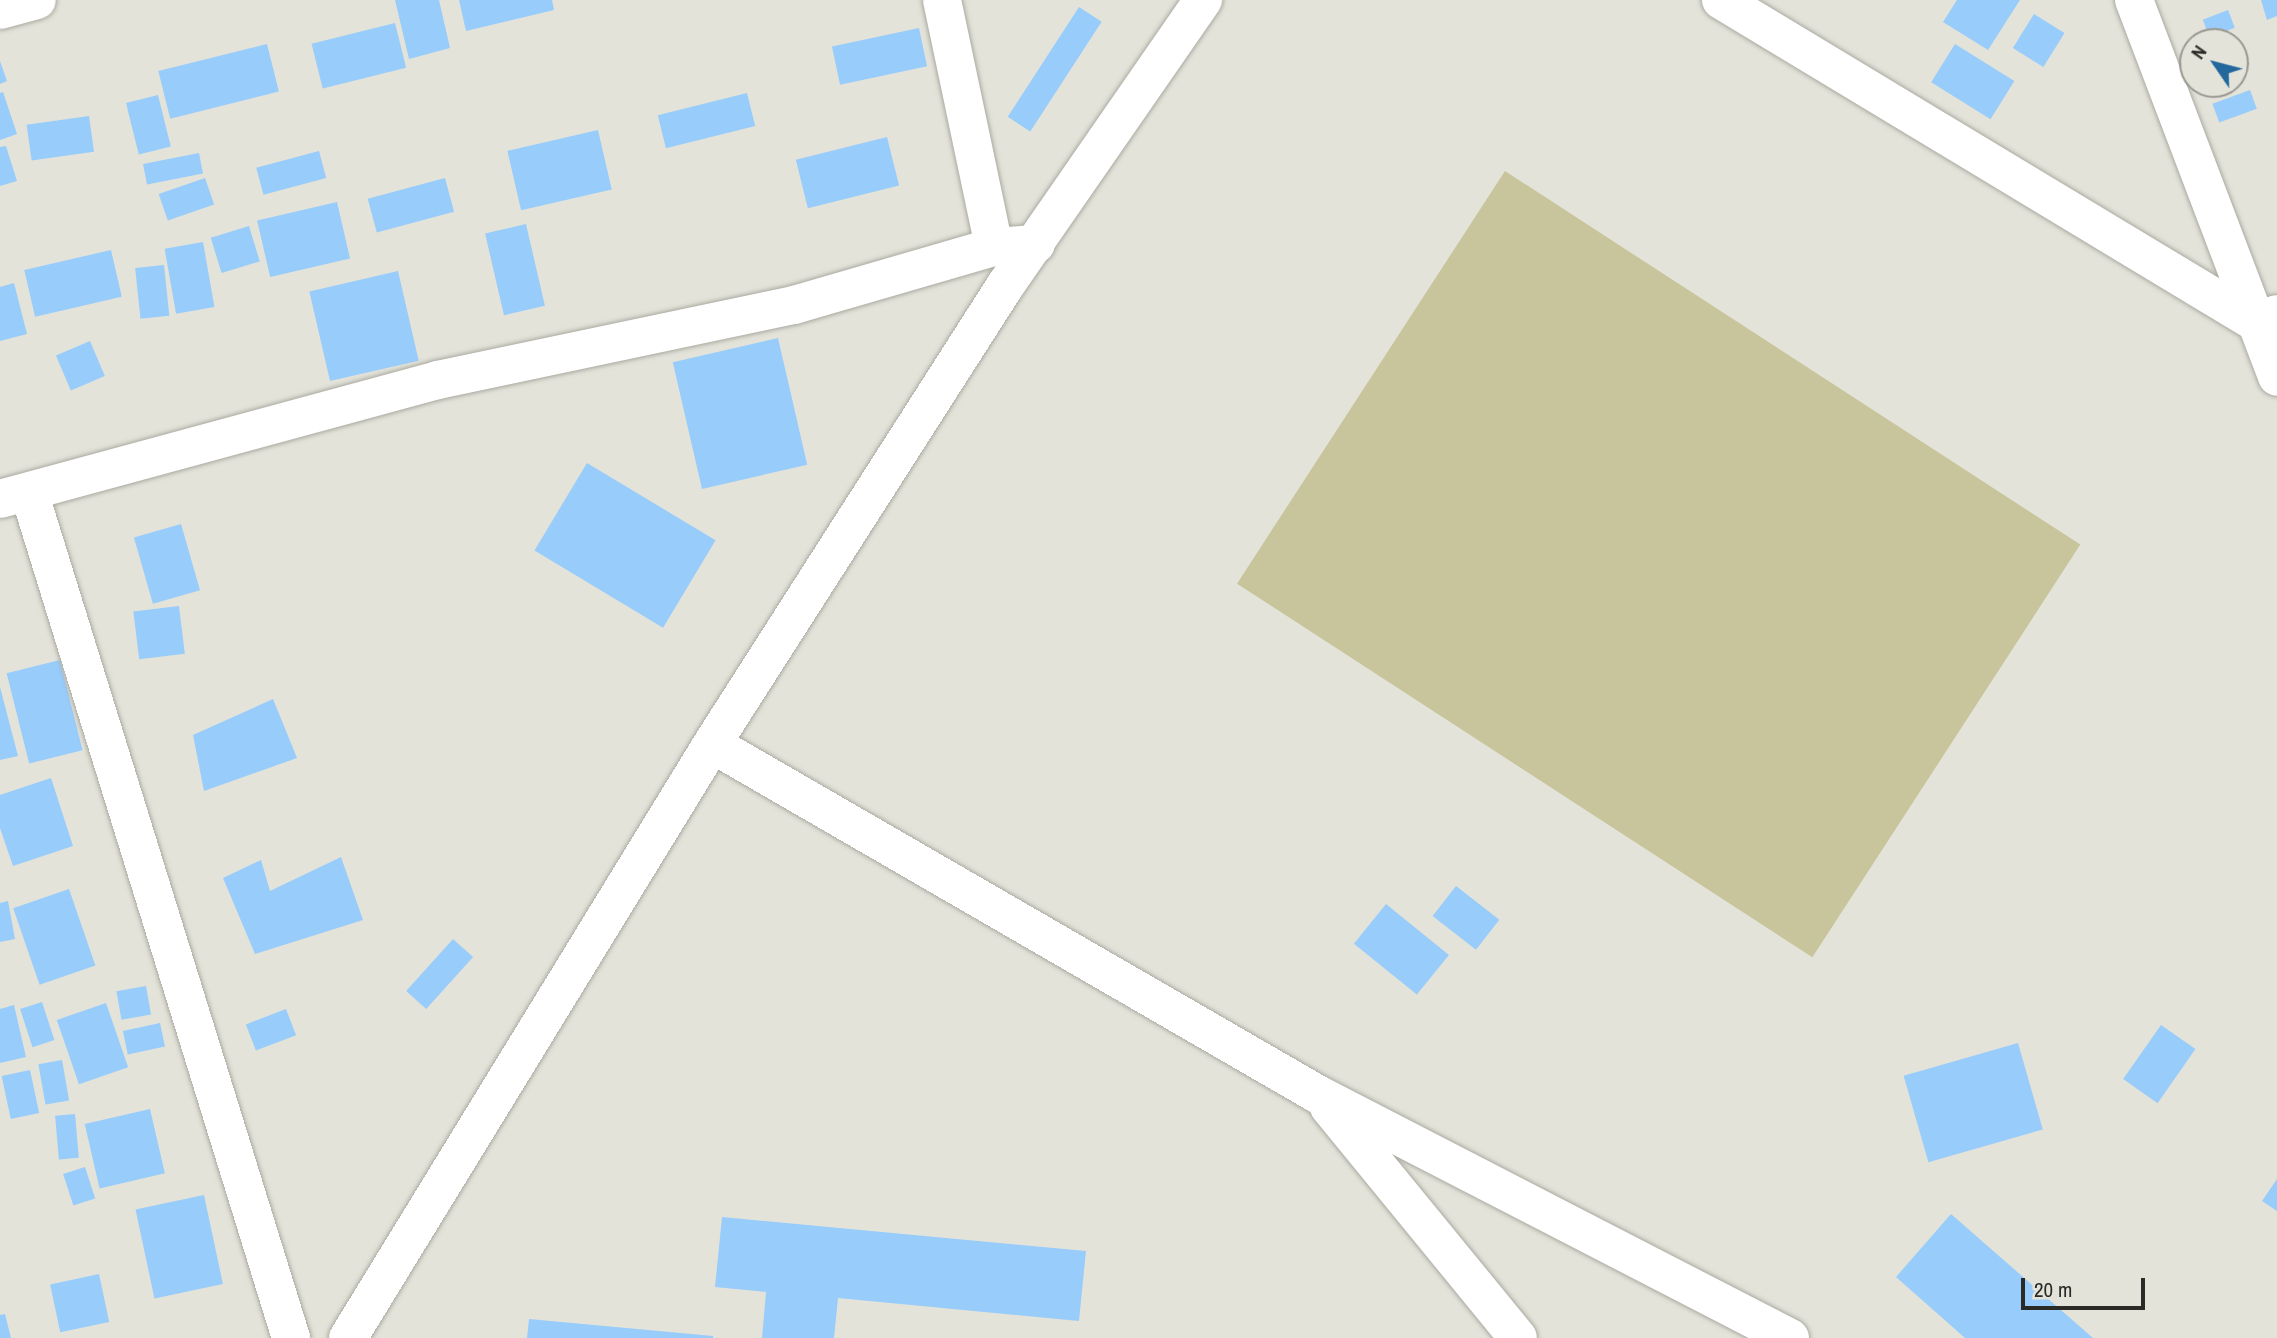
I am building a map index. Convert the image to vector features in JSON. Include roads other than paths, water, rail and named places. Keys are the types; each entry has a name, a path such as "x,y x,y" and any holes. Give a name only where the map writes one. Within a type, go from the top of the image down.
{"street":[{"path":"0,10 37,0"},
{"path":"942,0 993,247"},
{"path":"348,1338 712,744 1036,243 1203,0"},
{"path":"1721,0 2266,318"},
{"path":"2134,0 2266,318 2277,377"},
{"path":"291,1338 15,496 439,380 794,304 993,247 1036,243"},
{"path":"712,744 1319,1095 1790,1338"},
{"path":"1319,1095 1518,1338"}]}
